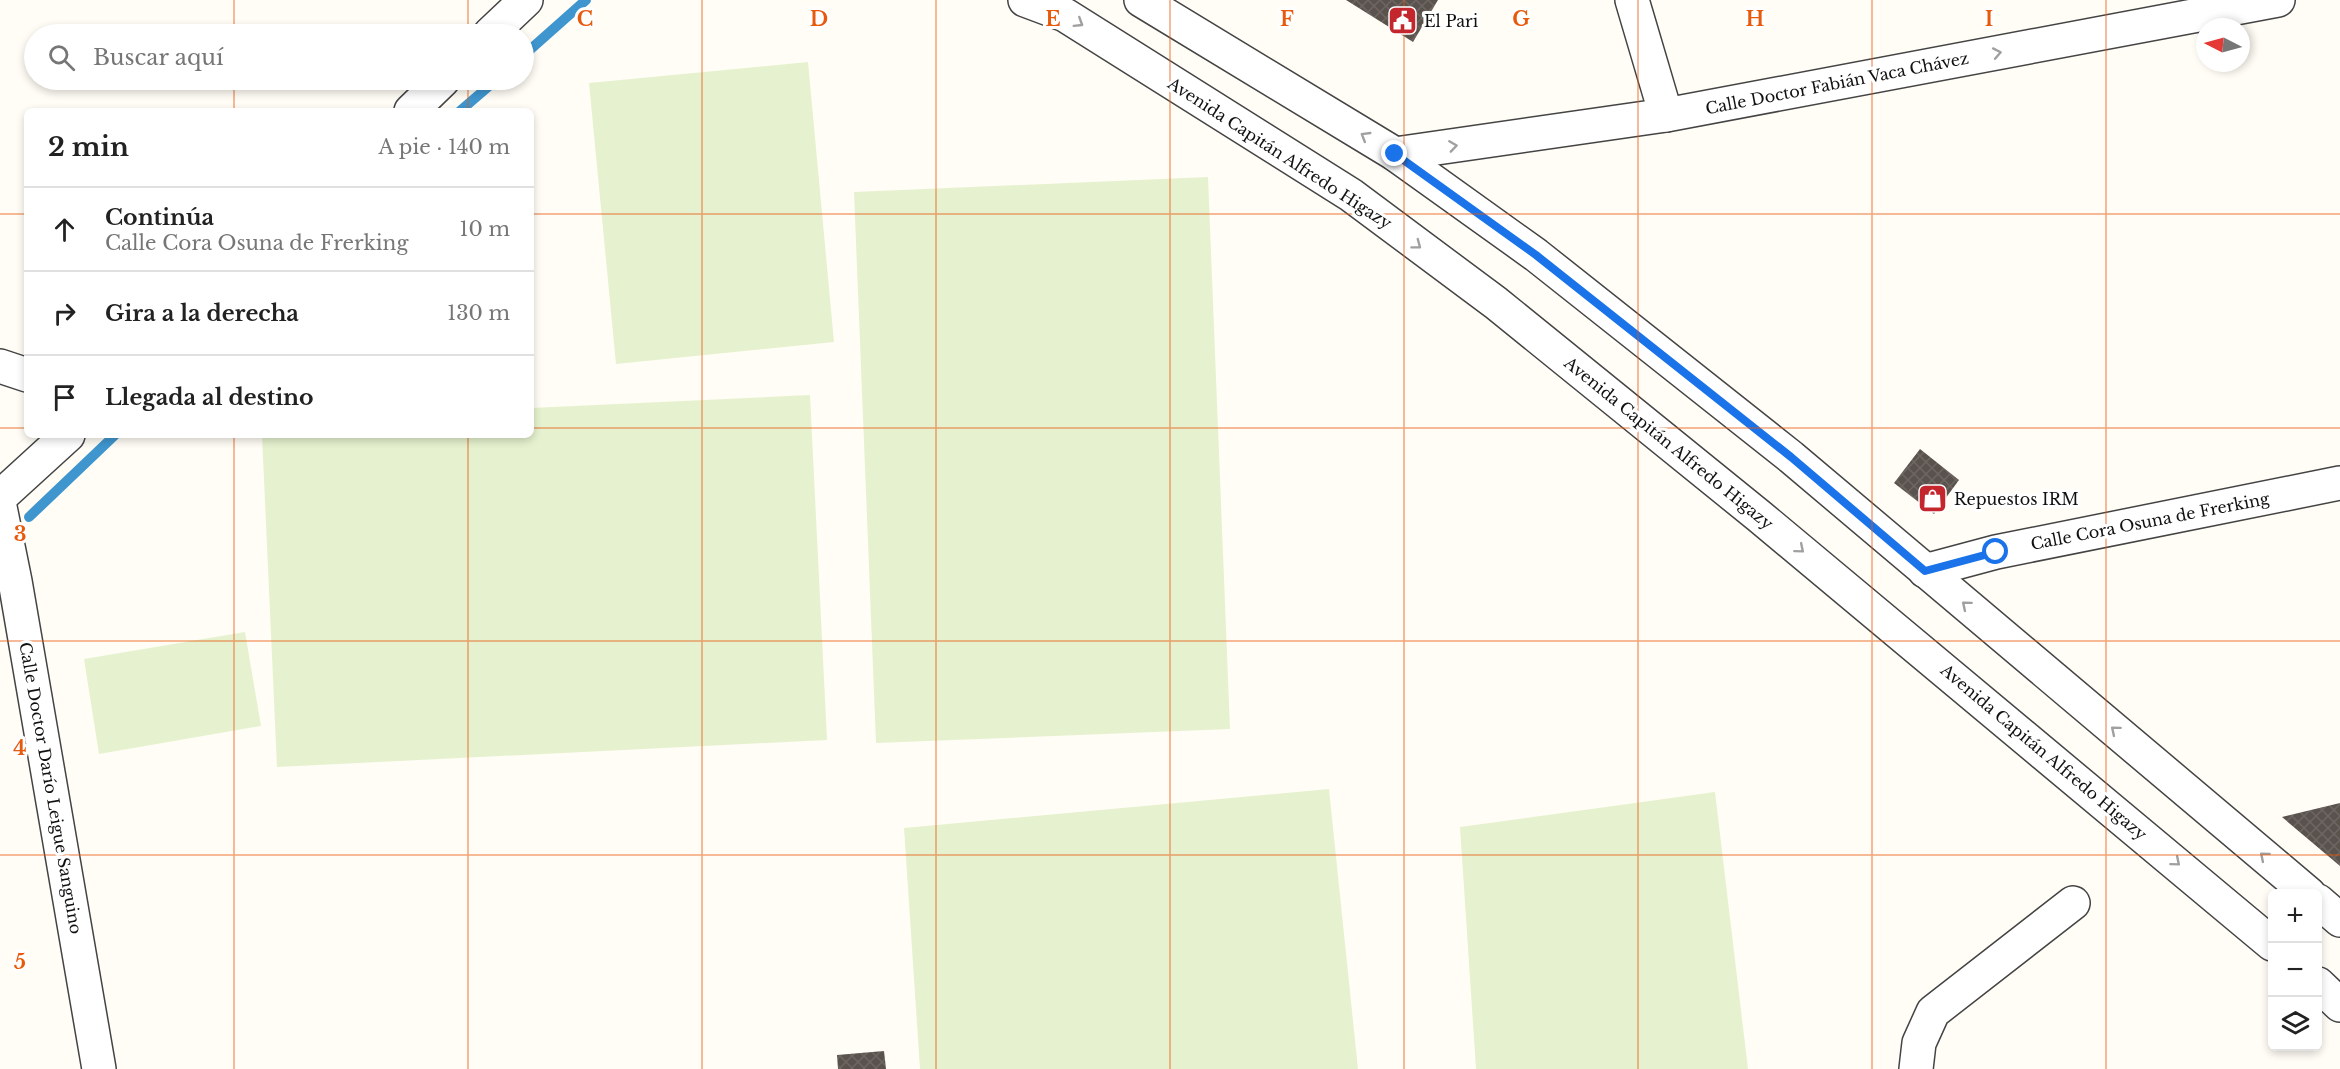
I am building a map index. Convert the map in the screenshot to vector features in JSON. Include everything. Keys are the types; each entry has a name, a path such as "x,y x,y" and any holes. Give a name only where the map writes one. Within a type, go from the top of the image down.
{"street":[{"path":"501,24 526,0"},
{"name":"Avenida Capitán Alfredo Higazy","path":"1025,0 1065,15 1351,195 1496,303 1759,516 2271,943"},
{"path":"1141,0 1395,154 1536,255 1791,457 2303,889"},
{"path":"1632,0 1666,115"},
{"name":"Calle Doctor Fabián Vaca Chávez","path":"1395,154 1666,115 2278,0"},
{"path":"414,108 433,90"},
{"path":"0,366 24,374"},
{"path":"1,507 65,438"},
{"name":"Calle Cora Osuna de Frerking","path":"1925,571 1996,552 2340,483"},
{"name":"Calle Doctor Darío Leigue Sanguino","path":"1,507 99,1069"},
{"path":"1916,1069 1919,1043 1933,1012 2073,903"},
{"path":"2322,904 2340,920"},
{"path":"2322,988 2340,1005"}],"green space":[{"path":"808,62 834,342 616,364 589,83"},
{"path":"1208,177 1230,729 876,743 854,192"},
{"path":"810,395 827,740 277,767 262,438 534,438 534,408"},
{"path":"245,632 261,726 99,754 84,659"},
{"path":"1329,789 1358,1069 920,1069 904,828"},
{"path":"1715,792 1748,1069 1476,1069 1460,827"}],"building":[{"name":"El Pari","path":"1346,0 1438,0 1413,42"},
{"path":"1920,449 1959,480 1934,514 1894,483"},
{"path":"2340,803 2340,866 2282,817"},
{"path":"884,1051 886,1069 838,1069 837,1055"}],"waterway":[{"path":"534,46 586,0"},
{"path":"463,108 484,90"},
{"path":"29,517 112,438"}],"place":[{"name":"El Pari","path":"1403,21"},
{"name":"Repuestos IRM","path":"1933,499"}],"route":[{"path":"1395,154 1536,255 1791,457 1925,571 1996,552"}]}
